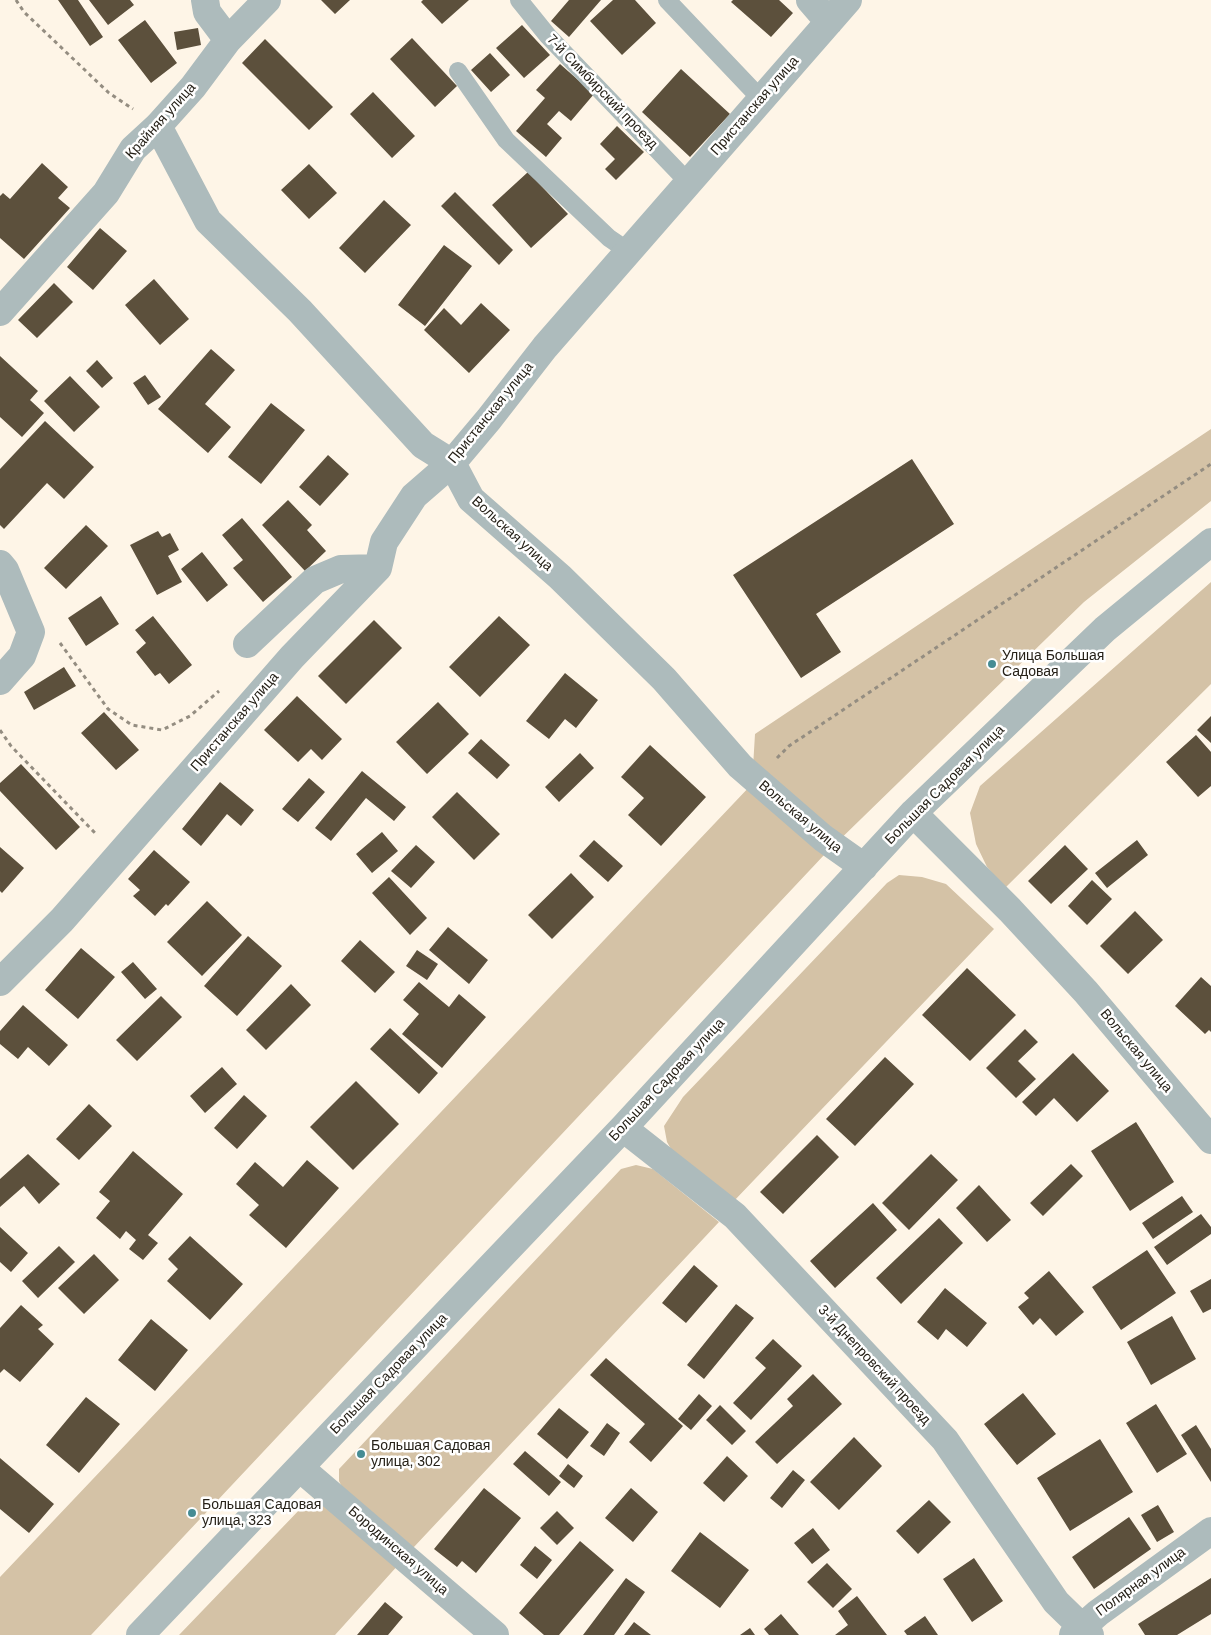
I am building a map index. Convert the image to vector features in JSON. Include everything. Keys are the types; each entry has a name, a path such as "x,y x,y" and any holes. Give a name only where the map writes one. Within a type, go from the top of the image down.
{"street":[{"path":"205,0 208,12 228,40"},
{"name":"Крайняя улица","path":"0,312 106,193 133,149 158,126 193,87 228,40 267,0"},
{"path":"810,0 829,22"},
{"name":"Пристанская улица","path":"0,982 62,920 292,657 378,568 384,542 414,496 452,463 489,420 544,347 848,0"},
{"name":"Вольская улица","path":"158,126 208,221 300,311 423,444 452,463 471,499 581,598 664,680 740,766 823,838 864,867"},
{"name":"Большая Садовая улица","path":"140,1635 623,1128 913,813 1105,629 1211,542"},
{"path":"0,564 5,570 31,632 22,656 0,681"},
{"path":"247,644 315,580 341,569 378,568"},
{"name":"Вольская улица","path":"913,813 1010,910 1086,992 1211,1140"},
{"name":"3-й Днепровский проезд","path":"623,1128 734,1216 945,1440 1056,1602 1081,1633"},
{"name":"Бородинская улица","path":"300,1468 495,1635"},
{"name":"Полярная улица","path":"1081,1633 1098,1613 1211,1531"}],"lane":[{"name":"7-й Симбирский проезд","path":"519,0 548,36 688,182"},
{"path":"667,0 761,99"},
{"path":"458,72 506,140 609,238 628,250"}],"path":[{"path":"16,0 24,12 109,93 158,126"},
{"path":"756,780 789,746 1211,464"},
{"path":"31,632 62,644 108,709 132,725 162,730 190,716 225,686"},
{"path":"0,730 52,789 96,834 120,854"}],"shaded area":[{"path":"1211,429 1211,501 1084,602 825,854 91,1635 0,1635 0,1577 752,784 755,734"},
{"path":"1211,582 1211,684 1005,888 987,867 976,844 970,813 980,786"},
{"path":"899,875 922,877 946,884 994,929 733,1202 675,1156 667,1142 664,1126 683,1097 887,883"},
{"path":"636,1165 653,1169 719,1222 413,1548 344,1491 339,1481 339,1469 621,1169"},
{"path":"315,1504 331,1505 400,1563 335,1635 179,1635 303,1506"}],"building":[{"path":"58,0 78,0 103,37 90,46"},
{"path":"89,0 130,0 134,5 108,25"},
{"path":"321,0 350,0 335,14"},
{"path":"423,0 469,0 442,24 421,2"},
{"path":"569,0 601,0 569,37 551,21"},
{"path":"613,0 635,0 656,23 622,55 590,21"},
{"path":"733,0 779,0 793,13 771,37 731,2"},
{"path":"145,20 177,63 151,83 118,40"},
{"path":"522,25 550,55 524,78 496,48"},
{"path":"198,28 201,45 177,50 174,32"},
{"path":"412,38 457,86 435,107 390,59"},
{"path":"265,39 333,107 309,130 242,63"},
{"path":"490,53 510,75 491,92 471,70"},
{"path":"560,64 594,94 571,121 559,111 547,124 562,138 546,157 516,131 545,98 536,90"},
{"path":"681,69 730,114 690,157 642,112"},
{"path":"373,92 415,136 392,158 350,114"},
{"path":"617,126 644,152 616,180 605,169 615,159 600,144"},
{"path":"42,163 68,187 58,198 70,208 24,259 0,238 0,196 3,193 10,199"},
{"path":"309,164 337,193 309,219 281,190"},
{"path":"528,172 568,214 531,248 492,205"},
{"path":"455,192 513,250 499,265 441,206"},
{"path":"384,200 411,225 365,273 339,248"},
{"path":"100,228 127,251 93,290 67,267"},
{"path":"444,245 472,266 425,326 398,305"},
{"path":"154,279 189,319 160,345 125,305"},
{"path":"54,283 73,302 37,338 18,320"},
{"path":"481,303 510,330 469,373 424,330 444,308 461,325"},
{"path":"211,349 235,370 205,404 231,427 208,453 158,409"},
{"path":"0,356 38,391 30,400 44,413 22,437 0,417"},
{"path":"97,360 113,378 102,388 86,371"},
{"path":"145,375 161,397 148,405 133,383"},
{"path":"70,376 100,407 74,432 44,401"},
{"path":"271,403 305,430 261,484 228,457"},
{"path":"45,421 94,467 64,499 47,483 4,529 0,525 0,469"},
{"path":"328,455 349,474 320,506 299,487"},
{"path":"912,459 954,524 816,614 841,652 801,678 733,575"},
{"path":"288,500 312,525 307,530 326,551 305,571 262,525"},
{"path":"242,518 292,577 263,602 233,568 243,560 222,535"},
{"path":"86,525 108,546 66,589 44,568"},
{"path":"158,531 162,537 170,533 179,550 168,556 182,582 157,595 130,545"},
{"path":"202,552 228,585 207,602 181,569"},
{"path":"101,596 119,624 86,646 68,618"},
{"path":"153,616 192,665 169,684 160,673 155,676 136,652 146,643 135,630"},
{"path":"499,616 530,645 480,697 449,667"},
{"path":"374,620 402,648 346,704 318,676"},
{"path":"64,667 76,686 34,710 24,692"},
{"path":"565,673 598,700 576,728 565,719 549,739 526,721"},
{"path":"297,696 342,739 322,760 311,749 298,762 264,730"},
{"path":"438,702 469,734 427,774 396,742"},
{"path":"104,712 139,750 116,770 81,733"},
{"path":"1211,716 1211,743 1197,730"},
{"path":"1196,735 1211,752 1211,786 1198,797 1166,762"},
{"path":"481,739 510,765 497,779 468,753"},
{"path":"650,745 706,797 661,846 628,815 644,798 621,777"},
{"path":"580,753 594,768 559,802 545,787"},
{"path":"21,764 80,827 56,850 0,791 0,783"},
{"path":"362,771 406,807 394,821 366,798 331,841 315,828"},
{"path":"309,778 325,792 298,822 282,809"},
{"path":"220,782 254,810 241,826 227,814 201,846 182,829"},
{"path":"457,792 500,834 474,860 432,817"},
{"path":"382,832 398,851 372,873 356,854"},
{"path":"594,840 623,866 608,882 579,856"},
{"path":"1137,840 1148,855 1107,888 1095,873"},
{"path":"416,845 435,862 411,888 391,871"},
{"path":"1065,845 1088,869 1051,904 1028,881"},
{"path":"0,847 24,868 2,893 0,891"},
{"path":"154,850 190,882 168,906 166,904 155,916 133,896 140,890 128,879"},
{"path":"571,873 594,897 552,939 528,915"},
{"path":"389,877 427,918 410,935 372,893"},
{"path":"1092,880 1112,899 1087,925 1068,906"},
{"path":"207,901 242,935 202,976 167,942"},
{"path":"1135,911 1163,940 1128,974 1100,946"},
{"path":"448,927 488,960 469,984 429,950"},
{"path":"248,936 282,966 237,1016 204,986"},
{"path":"360,940 395,972 375,993 341,961"},
{"path":"81,948 115,977 78,1019 45,990"},
{"path":"417,950 438,964 427,980 406,966"},
{"path":"133,962 157,989 145,999 121,972"},
{"path":"967,968 1016,1015 970,1061 922,1015"},
{"path":"1201,977 1211,986 1211,1032 1209,1030 1205,1034 1175,1006"},
{"path":"419,982 449,1007 459,994 486,1017 442,1068 402,1034 419,1014 403,1000"},
{"path":"291,984 311,1005 266,1050 246,1030"},
{"path":"161,996 182,1017 137,1061 116,1040"},
{"path":"23,1005 68,1045 49,1066 28,1047 18,1059 0,1044 0,1031"},
{"path":"390,1028 438,1073 419,1094 370,1049"},
{"path":"1025,1029 1038,1042 1018,1061 1036,1079 1016,1098 986,1068"},
{"path":"1073,1053 1109,1091 1077,1122 1054,1098 1036,1116 1022,1102"},
{"path":"885,1057 914,1084 855,1146 826,1119"},
{"path":"222,1067 237,1084 205,1113 190,1096"},
{"path":"356,1081 399,1124 353,1170 310,1127"},
{"path":"244,1095 267,1116 237,1149 214,1128"},
{"path":"89,1104 112,1126 79,1160 56,1139"},
{"path":"1136,1122 1174,1182 1130,1211 1091,1151"},
{"path":"817,1135 839,1157 783,1214 760,1192"},
{"path":"133,1151 183,1194 148,1235 158,1243 143,1260 129,1249 136,1240 126,1231 120,1239 96,1218 110,1201 99,1192"},
{"path":"28,1154 60,1184 39,1204 24,1186 0,1207 0,1179"},
{"path":"931,1154 958,1180 909,1230 882,1203"},
{"path":"307,1160 339,1188 286,1248 249,1215 259,1205 236,1184 255,1162 283,1187"},
{"path":"1071,1164 1083,1176 1043,1216 1030,1203"},
{"path":"979,1185 1011,1220 987,1242 956,1208"},
{"path":"1182,1196 1193,1212 1153,1239 1142,1223"},
{"path":"873,1203 897,1230 835,1288 810,1261"},
{"path":"1201,1214 1211,1227 1211,1234 1167,1265 1154,1247"},
{"path":"939,1218 963,1243 901,1304 876,1278"},
{"path":"0,1227 28,1253 11,1272 0,1262"},
{"path":"190,1236 243,1284 210,1320 167,1281 178,1269 168,1259"},
{"path":"59,1246 75,1262 38,1298 22,1281"},
{"path":"1147,1250 1176,1293 1121,1330 1092,1287"},
{"path":"94,1254 119,1280 84,1314 58,1288"},
{"path":"694,1265 718,1286 686,1323 662,1303"},
{"path":"1049,1271 1084,1312 1056,1336 1040,1318 1033,1325 1018,1307 1029,1298 1024,1293"},
{"path":"1211,1279 1211,1309 1203,1313 1190,1291"},
{"path":"945,1288 987,1323 967,1347 946,1329 938,1340 917,1322"},
{"path":"736,1304 754,1318 704,1379 687,1365"},
{"path":"21,1305 43,1325 38,1329 54,1344 20,1382 4,1369 0,1373 0,1328"},
{"path":"1172,1316 1196,1359 1151,1385 1127,1342"},
{"path":"151,1319 188,1350 155,1391 118,1360"},
{"path":"773,1339 802,1366 751,1420 733,1403 766,1368 755,1358"},
{"path":"606,1358 683,1426 651,1462 629,1442 645,1424 590,1375"},
{"path":"813,1374 842,1404 777,1464 755,1442 793,1406 787,1399"},
{"path":"1023,1393 1056,1434 1017,1465 984,1424"},
{"path":"699,1394 712,1406 691,1430 678,1419"},
{"path":"86,1397 120,1424 79,1473 46,1445"},
{"path":"1156,1404 1187,1454 1157,1473 1126,1423"},
{"path":"720,1405 746,1431 732,1445 706,1420"},
{"path":"559,1408 589,1432 567,1459 537,1434"},
{"path":"607,1423 620,1433 604,1456 590,1446"},
{"path":"1196,1425 1211,1449 1211,1482 1181,1435"},
{"path":"854,1437 882,1466 839,1510 810,1482"},
{"path":"1100,1439 1133,1492 1070,1531 1037,1478"},
{"path":"525,1451 561,1482 549,1496 513,1464"},
{"path":"727,1456 748,1476 724,1502 703,1483"},
{"path":"0,1458 54,1504 29,1533 0,1509"},
{"path":"568,1464 583,1476 574,1488 559,1476"},
{"path":"793,1470 805,1480 782,1508 770,1498"},
{"path":"484,1488 521,1518 476,1573 462,1561 457,1567 434,1549"},
{"path":"631,1488 658,1512 633,1542 605,1518"},
{"path":"929,1500 951,1522 918,1554 896,1531"},
{"path":"1158,1505 1174,1532 1157,1542 1141,1515"},
{"path":"557,1511 574,1528 557,1545 540,1528"},
{"path":"1129,1517 1151,1549 1094,1589 1072,1557"},
{"path":"813,1528 830,1550 812,1564 794,1543"},
{"path":"700,1532 749,1570 720,1608 671,1571"},
{"path":"580,1541 614,1570 559,1635 544,1635 519,1613"},
{"path":"535,1546 552,1560 537,1579 520,1565"},
{"path":"974,1558 1003,1601 972,1622 943,1579"},
{"path":"827,1563 852,1589 833,1608 807,1582"},
{"path":"626,1578 645,1592 614,1635 583,1635"},
{"path":"1211,1578 1211,1614 1177,1635 1145,1635 1138,1624"},
{"path":"857,1596 887,1635 835,1635 848,1625 838,1611"},
{"path":"385,1602 403,1617 388,1635 357,1635"},
{"path":"781,1614 799,1635 769,1635 764,1629"},
{"path":"925,1616 938,1635 907,1635 904,1631"},
{"path":"634,1622 651,1635 624,1635"},
{"path":"750,1628 755,1635 740,1635"}],"place":[{"name":"Улица Большая Садовая","path":"992,664"},
{"name":"Большая Садовая улица, 302","path":"361,1454"},
{"name":"Большая Садовая улица, 323","path":"192,1513"}]}
